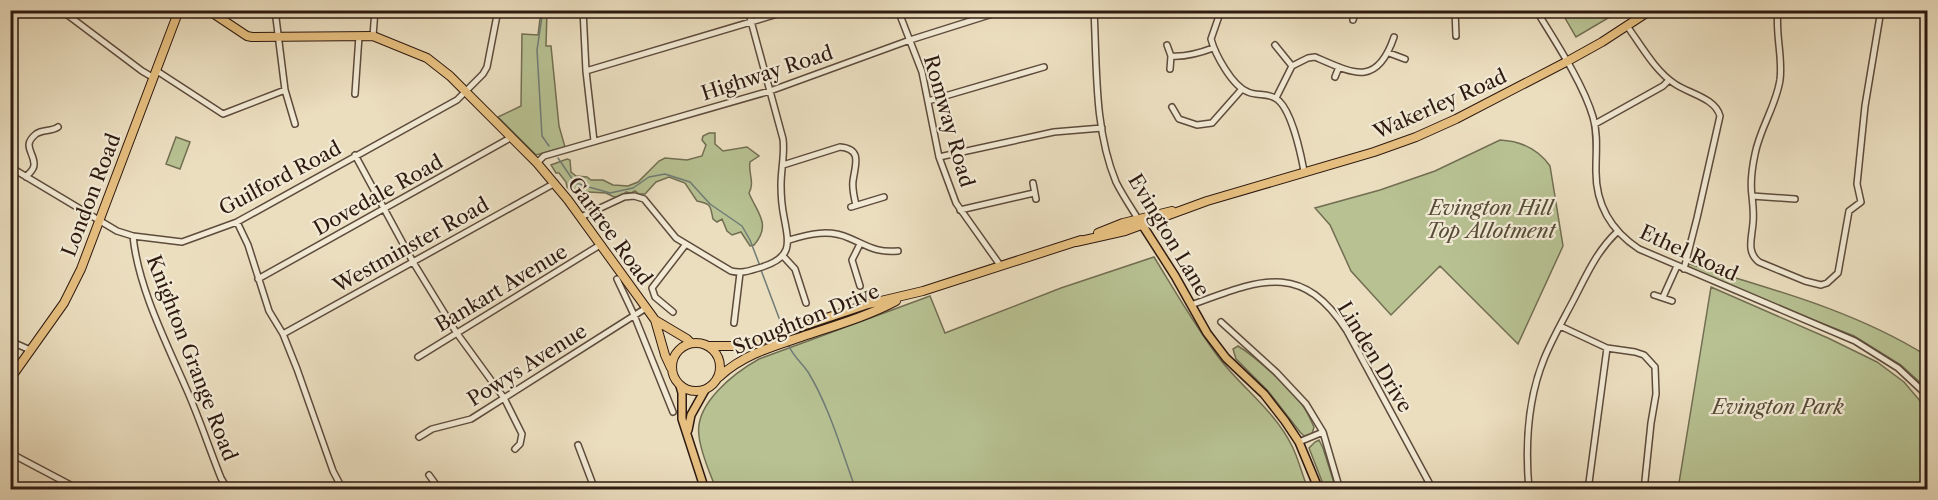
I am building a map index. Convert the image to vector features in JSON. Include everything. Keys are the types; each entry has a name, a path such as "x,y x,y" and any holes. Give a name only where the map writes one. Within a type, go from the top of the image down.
{"highway":[{"name":"London Road","path":"10,379 58,312 81,269 179,10"},
{"path":"208,10 247,36 278,38 373,36"},
{"name":"Wakerley Road","path":"1141,223 1304,171 1374,153 1416,137 1566,62 1651,10"},
{"name":"Gartree Road","path":"373,36 427,58 450,76 555,183 655,320 671,368"},
{"name":"Stoughton Drive","path":"709,346 740,346 756,342 868,304 908,295 1076,242 1125,231 1141,223"},
{"name":"Stoughton Drive","path":"719,377 729,367 758,351 872,313 908,295"},
{"name":"Gartree Road","path":"655,320 691,343"},
{"path":"691,343 709,346 717,354 720,363 719,377 712,386 695,392 680,386 671,368 679,350 691,343"}],"main road":[{"name":"Evington Lane","path":"1141,223 1207,333 1226,358 1275,407 1299,442 1319,489"},
{"path":"680,386 682,418 704,487"},
{"path":"687,433 691,415 705,390"}],"street":[{"path":"62,10 142,71 155,75 223,114 285,90"},
{"path":"275,10 285,90 295,124"},
{"path":"373,36 375,10"},
{"name":"Guilford Road","path":"10,167 117,231 133,236 182,242 237,222 458,100 488,67 498,10"},
{"path":"583,10 586,71 594,141"},
{"path":"581,217 615,200 634,196 644,199 672,234 722,267 740,273 774,263 788,250 789,240 781,183 783,139 748,10"},
{"path":"586,71 791,10"},
{"name":"Romway Road","path":"898,10 922,72 939,157 960,210 1000,265"},
{"path":"977,10 979,18"},
{"name":"Highway Road","path":"537,163 544,156 770,91 910,40 1005,10"},
{"name":"Evington Lane","path":"1094,10 1101,128 1117,183 1141,223"},
{"path":"1225,10 1219,16 1211,39 1218,59 1242,89 1250,93 1276,98 1284,107 1304,171"},
{"path":"1353,20 1356,10"},
{"path":"1455,10 1456,36"},
{"name":"Ethel Road","path":"1536,10 1587,101 1594,124 1596,189 1602,209 1617,232 1639,249 1855,341 1898,368 1928,396"},
{"path":"1778,10 1780,76 1777,96 1757,144 1751,178 1754,215 1750,249 1752,257 1759,262 1780,272 1821,285 1827,283 1838,273 1849,211 1861,202 1857,184 1864,117 1881,10"},
{"path":"1627,26 1669,80 1687,92 1713,104 1720,116 1684,269"},
{"path":"355,94 359,36"},
{"path":"1276,98 1292,66 1315,57 1358,73 1367,72 1383,63 1394,38"},
{"path":"1167,45 1171,56 1170,69"},
{"path":"1275,45 1292,66"},
{"path":"1171,56 1187,55 1213,48"},
{"path":"1389,53 1405,59"},
{"path":"928,101 1044,67"},
{"path":"1335,77 1339,67"},
{"path":"1594,124 1663,86 1669,80"},
{"path":"1172,107 1179,119 1197,125 1212,123 1242,89"},
{"path":"26,177 34,165 29,147 32,139 43,130 51,131 58,127"},
{"path":"939,157 1054,132 1101,128"},
{"name":"Dovedale Road","path":"258,279 512,137"},
{"path":"783,165 840,147 847,147 853,151 857,161 853,188 854,206 884,197"},
{"path":"355,155 413,262 456,332 504,398 522,434 520,444 515,449"},
{"name":"Westminster Road","path":"283,334 555,183"},
{"path":"960,210 1035,196 1033,183"},
{"path":"1752,196 1795,199"},
{"path":"237,222 248,245 268,311 283,334 333,471 343,489"},
{"path":"1529,489 1527,439 1532,400 1545,358 1596,255 1617,232"},
{"path":"789,240 809,234 825,233 850,238 873,249 886,252 898,251"},
{"name":"Knighton Grange Road","path":"133,236 135,251 161,333 187,390 221,478 228,489"},
{"path":"673,312 655,297 652,288 686,244"},
{"path":"860,244 852,260 860,286"},
{"name":"Bankart Avenue","path":"418,357 600,245"},
{"path":"783,256 795,269 806,303"},
{"path":"1664,297 1677,266"},
{"path":"734,323 740,273"},
{"name":"Gartree Road","path":"617,279 673,412"},
{"name":"Linden Drive","path":"1191,305 1241,287 1268,281 1291,284 1314,293 1332,310 1347,331 1433,489"},
{"path":"1654,295 1672,301"},
{"name":"Powys Avenue","path":"419,437 432,429 471,419 646,308"},
{"path":"1221,322 1276,372 1306,404 1323,432 1340,489"},
{"path":"1560,326 1607,348 1644,355 1655,367 1656,394 1644,489"},
{"path":"10,341 30,350"},
{"path":"1588,489 1607,348"},
{"path":"667,397 675,393"},
{"path":"1299,442 1323,432"},
{"path":"578,445 595,489"},
{"path":"10,453 80,489"},
{"path":"429,475 440,489"},
{"path":"695,489 704,487"}],"green space":[{"path":"541,11 547,11 546,46 551,46 559,126 565,147 536,155 498,117 521,106 522,34 538,35"},
{"path":"1561,11 1620,11 1576,37"},
{"path":"715,133 715,144 723,151 747,147 759,156 750,162 749,193 762,225 762,231 754,245 750,246 741,232 732,235 727,231 722,219 717,222 713,219 709,206 697,201 685,183 669,177 656,182 645,194 635,191 614,197 606,193 571,191 551,165 567,159 570,160 571,172 576,176 603,180 613,185 628,186 638,182 665,158 687,160 702,156 706,145 702,140 703,136"},
{"path":"176,137 190,142 180,169 166,164"},
{"name":"Evington Hill Top Allotment","path":"1500,140 1528,147 1550,166 1563,246 1518,344 1440,266 1391,315 1351,271 1330,225 1315,208 1380,190 1435,171"},
{"path":"1154,257 1193,321 1219,358 1285,433 1308,489 716,489 700,443 699,424 709,401 718,391 738,372 759,359 930,296 945,333 1061,288"},
{"path":"1686,263 1810,302 1899,340 1927,356 1927,389 1901,365 1854,336 1684,269"},
{"name":"Evington Park","path":"1711,287 1877,362 1904,382 1927,409 1927,489 1678,489"},
{"path":"1238,346 1274,375 1300,402 1314,427 1312,434 1304,436 1268,391 1236,359 1233,349"},
{"path":"1319,440 1336,489 1325,489 1309,448"}],"waterway":[{"path":"543,10 537,50 542,136 549,146"},
{"path":"558,158 575,183 610,193 633,188 649,177 665,174 690,182 710,204 742,226 760,266"},
{"path":"761,270 782,326"},
{"path":"789,346 816,385 856,490"}]}
